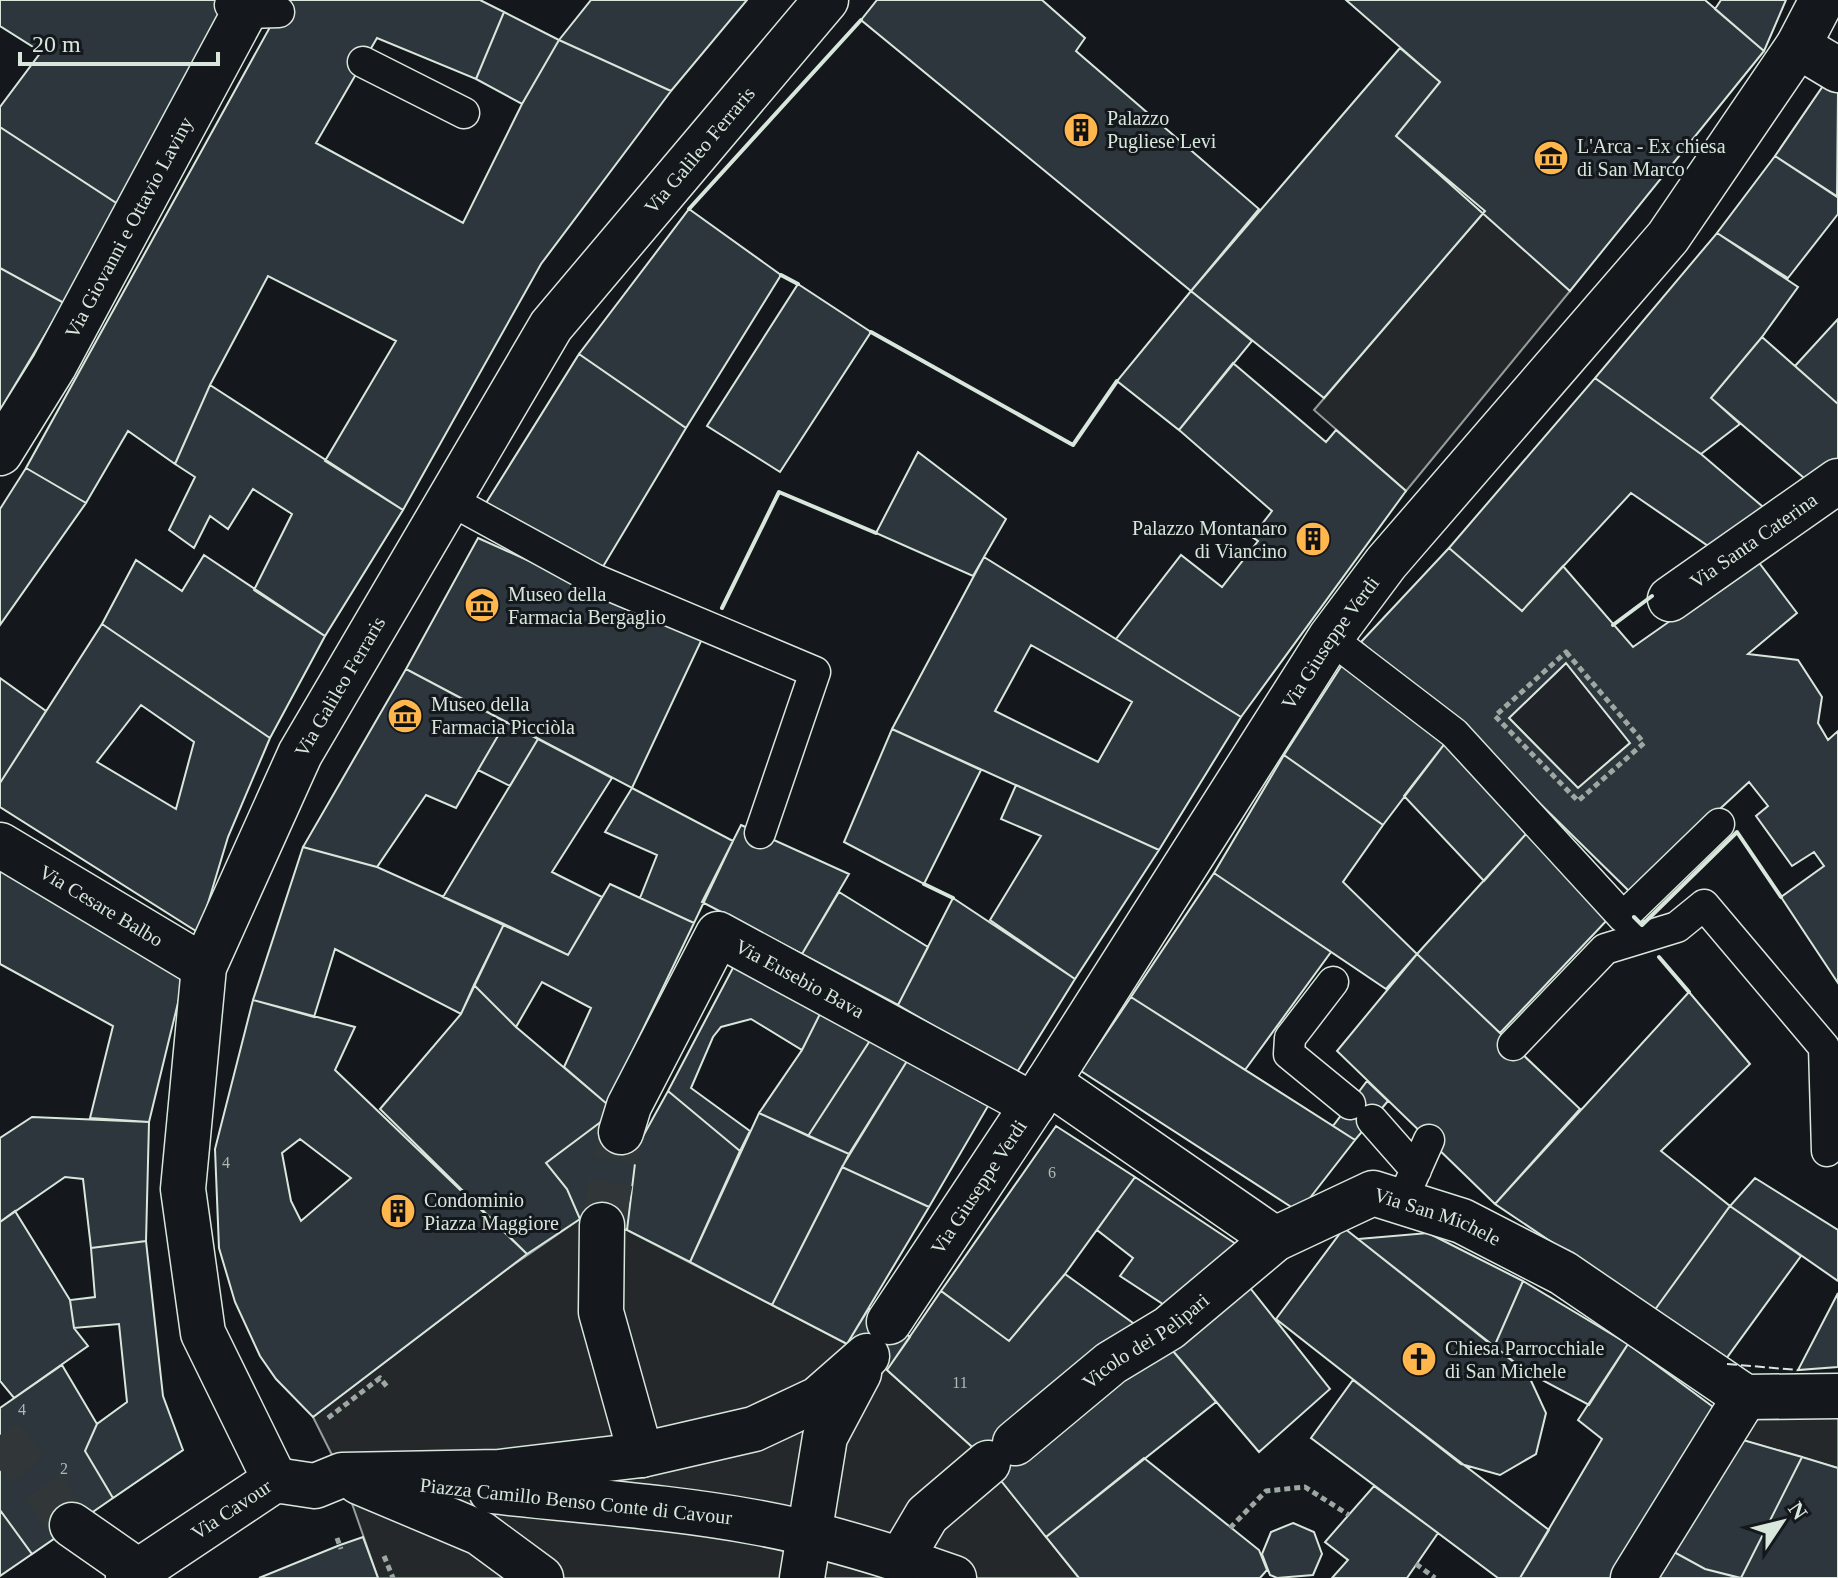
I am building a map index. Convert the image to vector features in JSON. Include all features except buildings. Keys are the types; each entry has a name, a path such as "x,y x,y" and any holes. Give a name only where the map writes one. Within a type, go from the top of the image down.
{"street":[{"name":"Via Galileo Ferraris","path":"275,1480 203,1333 183,1189 204,967 300,754 551,326 826,0"},
{"name":"Via Giuseppe Verdi","path":"889,1322 1041,1093 1330,638 1386,563 1668,237 1798,46 1822,0"},
{"name":"Via Giovanni e Ottavio Laviny","path":"0,453 54,366 251,7"},
{"path":"1798,46 1838,70"},
{"name":"Via Santa Caterina","path":"1670,599 1838,481"},
{"name":"Via Cesare Balbo","path":"0,845 204,967"},
{"name":"Via Eusebio Bava","path":"621,1132 629,1106 720,923 1041,1093"},
{"path":"1041,1093 1275,1239"},
{"name":"Via San Michele","path":"1275,1239 1373,1193 1409,1186 1462,1221 1563,1273 1745,1397"},
{"path":"602,1225 601,1312 641,1455"},
{"name":"Vicolo dei Pelipari","path":"901,1559 927,1515 1111,1363 1169,1328 1275,1239"},
{"name":"Piazza Camillo Benso Conte di Cavour","path":"342,1475 499,1472 641,1455 754,1429 818,1399 867,1356 825,1437 802,1578"},
{"path":"1633,1578 1745,1397 1838,1396"},
{"name":"Via Cavour","path":"133,1575 275,1480 315,1486 342,1475"},
{"name":"Piazza Camillo Benso Conte di Cavour","path":"342,1475 662,1508 809,1534 901,1559 954,1578"},
{"name":"Piazza Camillo Benso Conte di Cavour","path":"342,1475 480,1533 541,1578"},
{"path":"72,1525 133,1575"}],"lane":[{"path":"363,62 464,113"},
{"path":"450,500 594,579 815,672 760,833"},
{"path":"1330,638 1454,733 1623,917 1719,824"},
{"path":"1513,1045 1605,949 1677,927 1704,905 1824,1047 1827,1151"},
{"path":"1333,982 1290,1038 1289,1054 1361,1112 1409,1186"},
{"path":"1409,1186 1429,1140"}],"path":[{"path":"1566,652 1582,670 1644,743 1578,801 1495,716 1566,652"},
{"path":"334,1414 380,1378 388,1388"},
{"path":"1230,1528 1266,1491 1305,1487 1349,1515"},
{"path":"1416,1564 1435,1578"}],"shaded area":[{"path":"1485,211 1570,291 1406,491 1314,410"},
{"path":"1566,663 1630,743 1578,788 1509,718"},
{"path":"580,1219 627,1230 847,1344 887,1370 980,1454 1079,1578 378,1578 342,1475 313,1417 506,1270"},
{"path":"1747,1410 1838,1414 1838,1468 1729,1436"}],"tunnel":[{"path":"602,1225 621,1132"},
{"path":"0,1435 72,1525"}],"fence":[{"path":"1727,1364 1798,1370"}],"wall":[{"path":"689,209 861,20"},
{"path":"781,275 798,284"},
{"path":"871,332 1073,445 1117,381"},
{"path":"722,608 779,492 876,533"},
{"path":"1613,625 1652,596"},
{"path":"1634,917 1642,925 1737,832 1781,897"},
{"path":"924,884 953,898"},
{"path":"1659,957 1689,992"}],"place":[{"name":"Palazzo Pugliese Levi","path":"1081,130"},
{"name":"L'Arca - Ex chiesa di San Marco","path":"1551,158"},
{"name":"Palazzo Montanaro di Viancino","path":"1313,539"},
{"name":"Museo della Farmacia Bergaglio","path":"482,605"},
{"name":"Museo della Farmacia Picciòla","path":"405,716"},
{"name":"Condominio Piazza Maggiore","path":"398,1211"},
{"name":"Chiesa Parrocchiale di San Michele","path":"1419,1359"}]}
